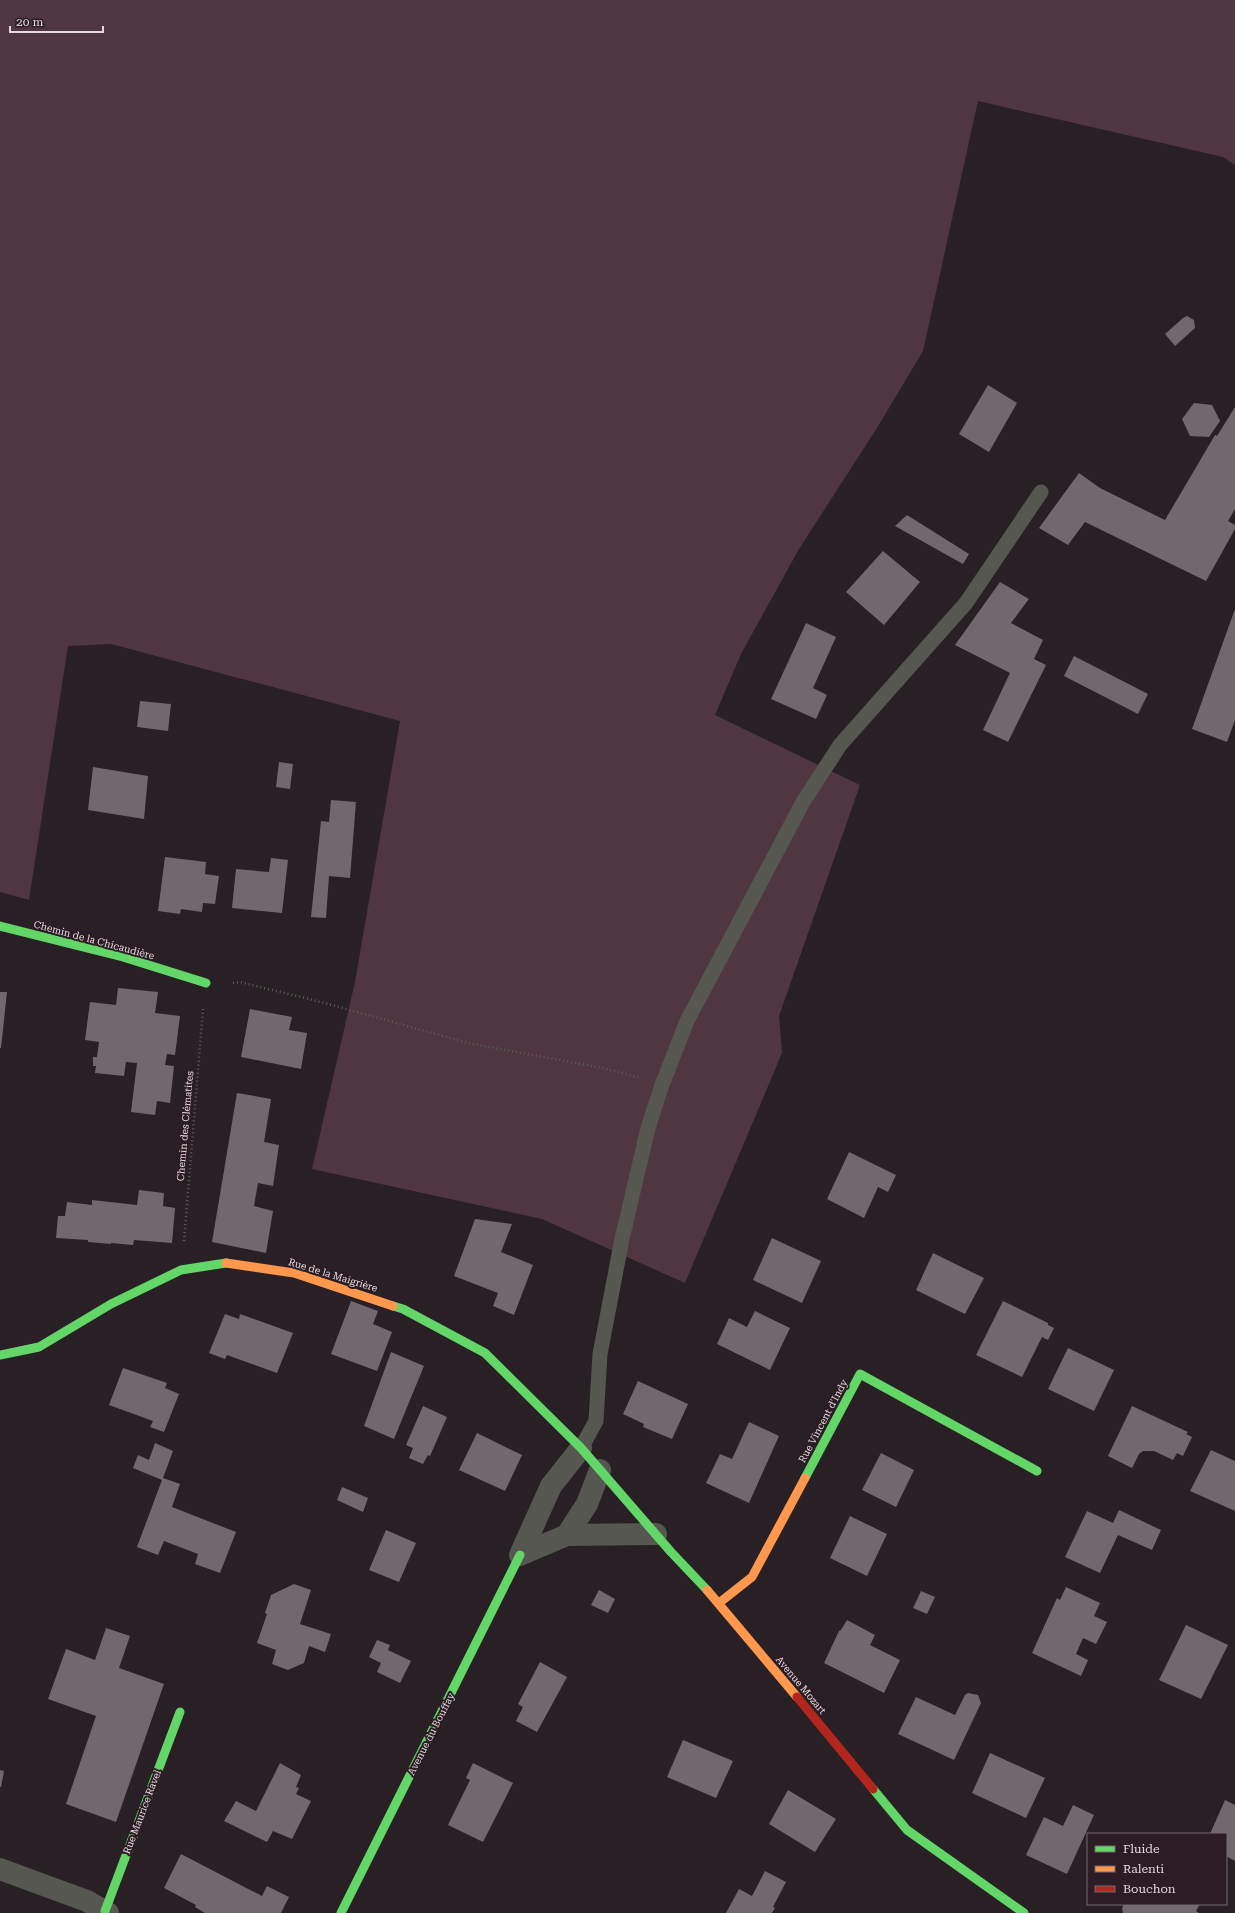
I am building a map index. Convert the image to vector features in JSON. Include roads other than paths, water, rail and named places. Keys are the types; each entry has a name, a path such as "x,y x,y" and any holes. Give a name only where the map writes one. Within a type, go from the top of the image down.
{"street":[{"name":"Chemin de la Chicaudière","path":"0,926 123,957 206,983"},
{"name":"Rue de la Maigrière","path":"0,1355 39,1347 111,1304 181,1270 229,1263 294,1273 403,1309 485,1353 581,1448"},
{"name":"Rue Vincent d'Indy","path":"719,1603 752,1577 860,1374 1038,1471"},
{"name":"Avenue Mozart","path":"581,1448 719,1603 907,1830 1024,1913"},
{"name":"Avenue du Bouffay","path":"341,1913 520,1555 551,1486 581,1448"},
{"path":"567,1535 587,1504 600,1470"},
{"path":"520,1555 567,1535 656,1534"},
{"name":"Rue Maurice Ravel","path":"0,1869 87,1901 107,1912 180,1712"}],"lane":[{"path":"581,1448 596,1420 600,1354 619,1254 648,1128 662,1085 687,1020 803,802 840,745 966,603 1041,492"}]}
